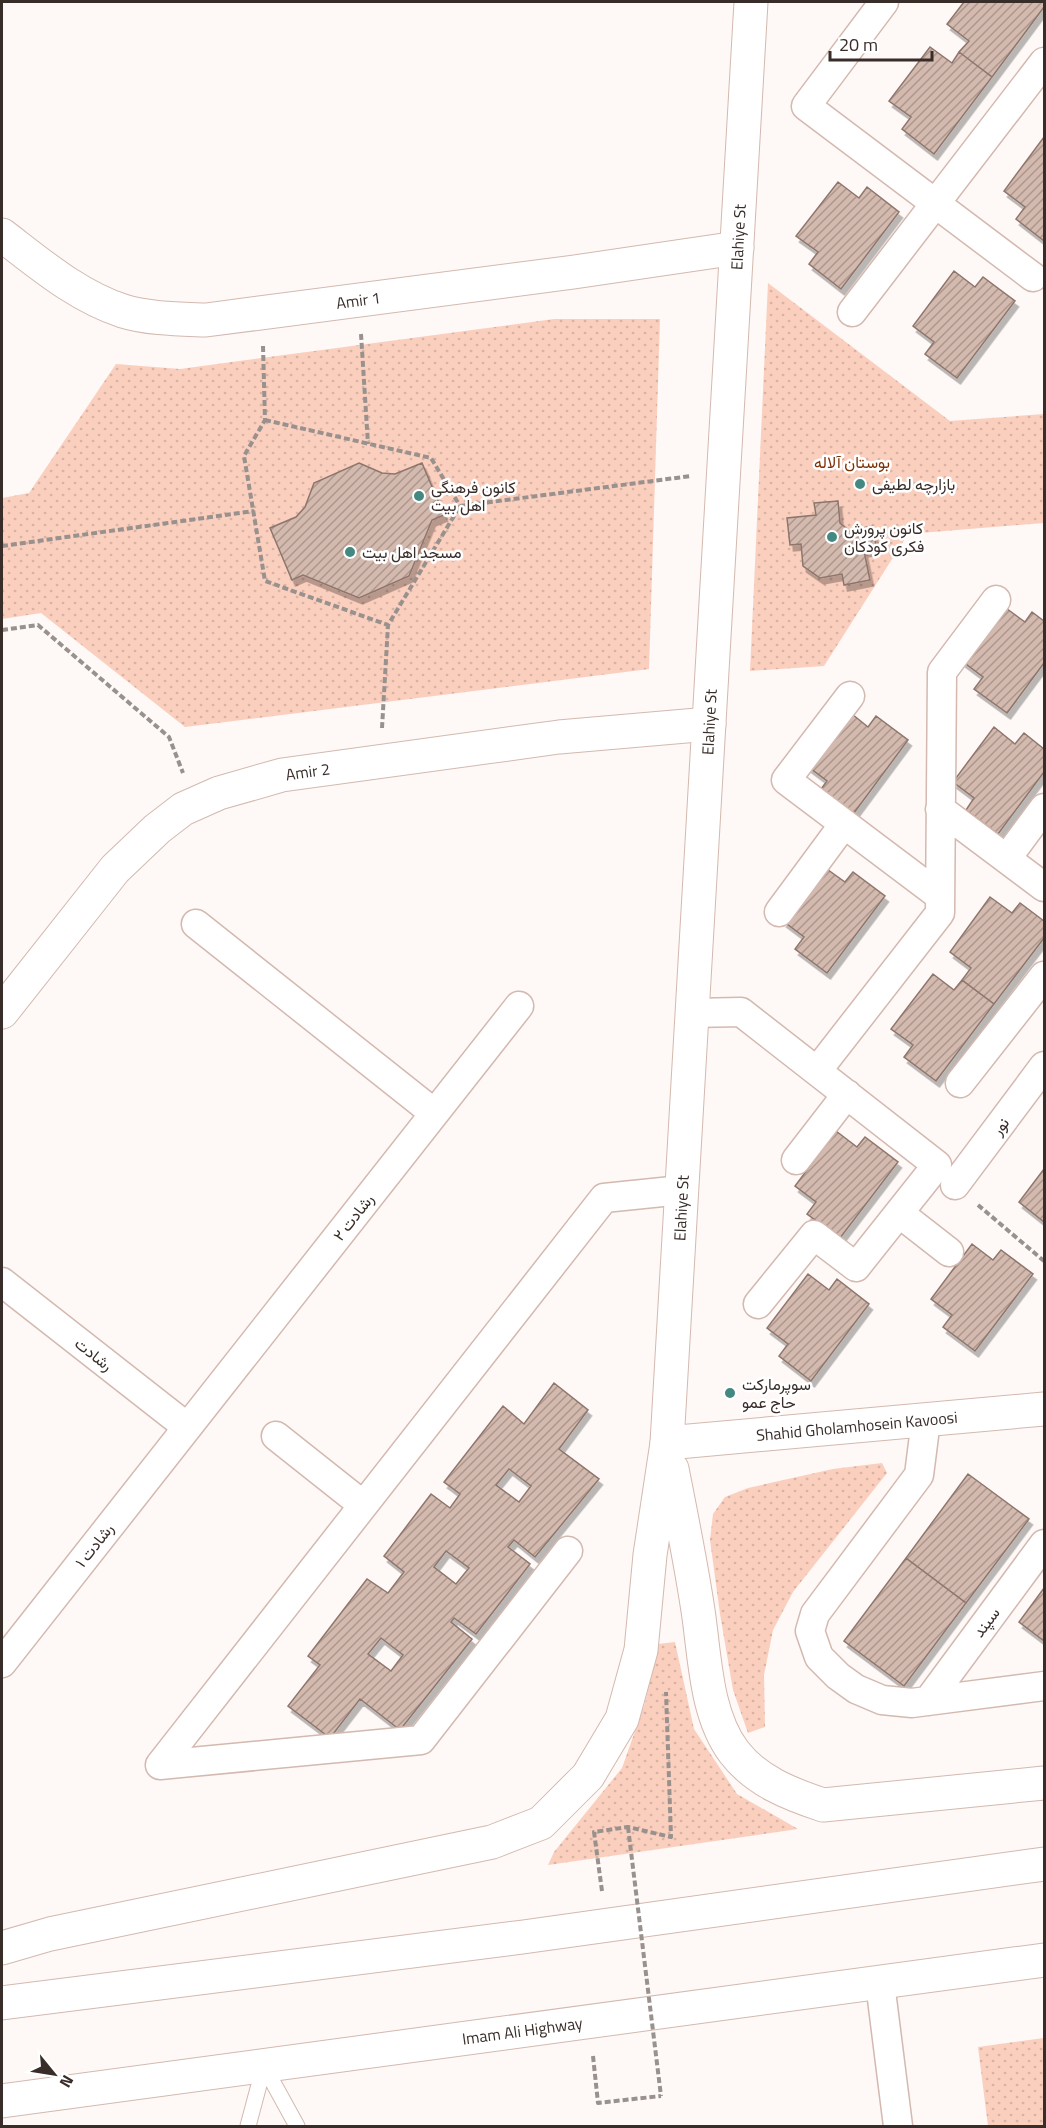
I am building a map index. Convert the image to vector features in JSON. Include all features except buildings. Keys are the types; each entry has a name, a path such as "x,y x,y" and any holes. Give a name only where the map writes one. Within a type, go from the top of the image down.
{"main road":[{"name":"Elahiye St","path":"668,1443 751,2"},
{"name":"Amir 1","path":"2,235 89,298 126,312 206,320 737,248"},
{"name":"Amir 2","path":"2,1012 115,869 157,829 183,809 219,793 282,775 559,737 709,724"},
{"name":"Shahid Gholamhosein Kavoosi","path":"668,1443 1044,1409"},
{"path":"668,1443 697,1601 713,1713 734,1752 761,1778 790,1794 823,1805 1044,1783"},
{"path":"2,1948 62,1932 492,1842 541,1823 588,1776 622,1719 641,1650 650,1555 668,1443"},
{"path":"2,2003 523,1937 1044,1864"},
{"name":"Imam Ali Highway","path":"2,2101 1044,1960"}],"street":[{"path":"884,2 806,106 1033,277"},
{"path":"852,312 1044,62"},
{"path":"818,1071 940,913 942,672 996,600"},
{"path":"850,696 786,780 940,896"},
{"path":"1007,858 1044,808"},
{"path":"940,809 1044,887"},
{"path":"779,912 844,824"},
{"path":"196,924 435,1113"},
{"path":"960,1083 1044,976"},
{"name":"رشادت ۲","path":"187,1427 519,1006"},
{"path":"692,1014 741,1012 937,1165 856,1267 814,1235 758,1304"},
{"name":"نور","path":"955,1185 1044,1066"},
{"path":"796,1160 847,1094"},
{"path":"568,1551 421,1740 160,1765 604,1198 682,1190"},
{"path":"899,1213 948,1252"},
{"name":"رشادت","path":"2,1282 187,1427"},
{"path":"926,1420 919,1475 815,1614 810,1631 819,1656 838,1676 856,1689 882,1700 912,1703 1044,1686"},
{"name":"رشادت ۱","path":"2,1663 187,1427"},
{"path":"276,1436 363,1505"},
{"name":"سپند","path":"928,1701 1044,1544"},
{"path":"880,1983 898,2127"}],"lane":[{"path":"248,2127 264,2066"},
{"path":"264,2066 297,2127"}],"path":[{"path":"359,300 369,444"},
{"path":"263,312 265,420 244,456 265,581 388,625"},
{"path":"265,420 431,458 460,506"},
{"path":"460,506 724,472"},
{"path":"380,762 388,625 460,506"},
{"path":"2,546 254,511"},
{"path":"2,630 38,625 169,737 195,804"},
{"path":"955,1185 1044,1261"},
{"path":"606,1925 594,1832 628,1827 671,1837 666,1684"},
{"path":"589,2022 598,2103 661,2096 628,1827"}],"green space":[{"name":"بوستان آلاله","path":"768,283 950,421 1044,414 1044,523 908,534 824,666 750,671"},
{"path":"554,319 660,319 649,669 185,727 41,613 2,619 2,498 29,493 116,364 180,369"},
{"path":"882,1463 887,1473 793,1592 773,1630 764,1675 765,1727 748,1733 733,1690 720,1614 710,1540 713,1514 725,1497 748,1488 833,1469"},
{"path":"675,1642 694,1729 737,1794 798,1829 548,1865 554,1852 622,1768 645,1703 658,1644"},
{"path":"1044,2038 1044,2126 988,2126 978,2047"}],"place":[{"name":"بازارچه لطیفی","path":"860,484"},
{"name":"کانون فرهنگی اهل بیت","path":"419,496"},
{"name":"کانون پرورش فکری کودکان","path":"832,537"},
{"name":"مسجد اهل بیت","path":"350,552"},
{"name":"سوپرمارکت حاج عمو","path":"730,1393"}]}
